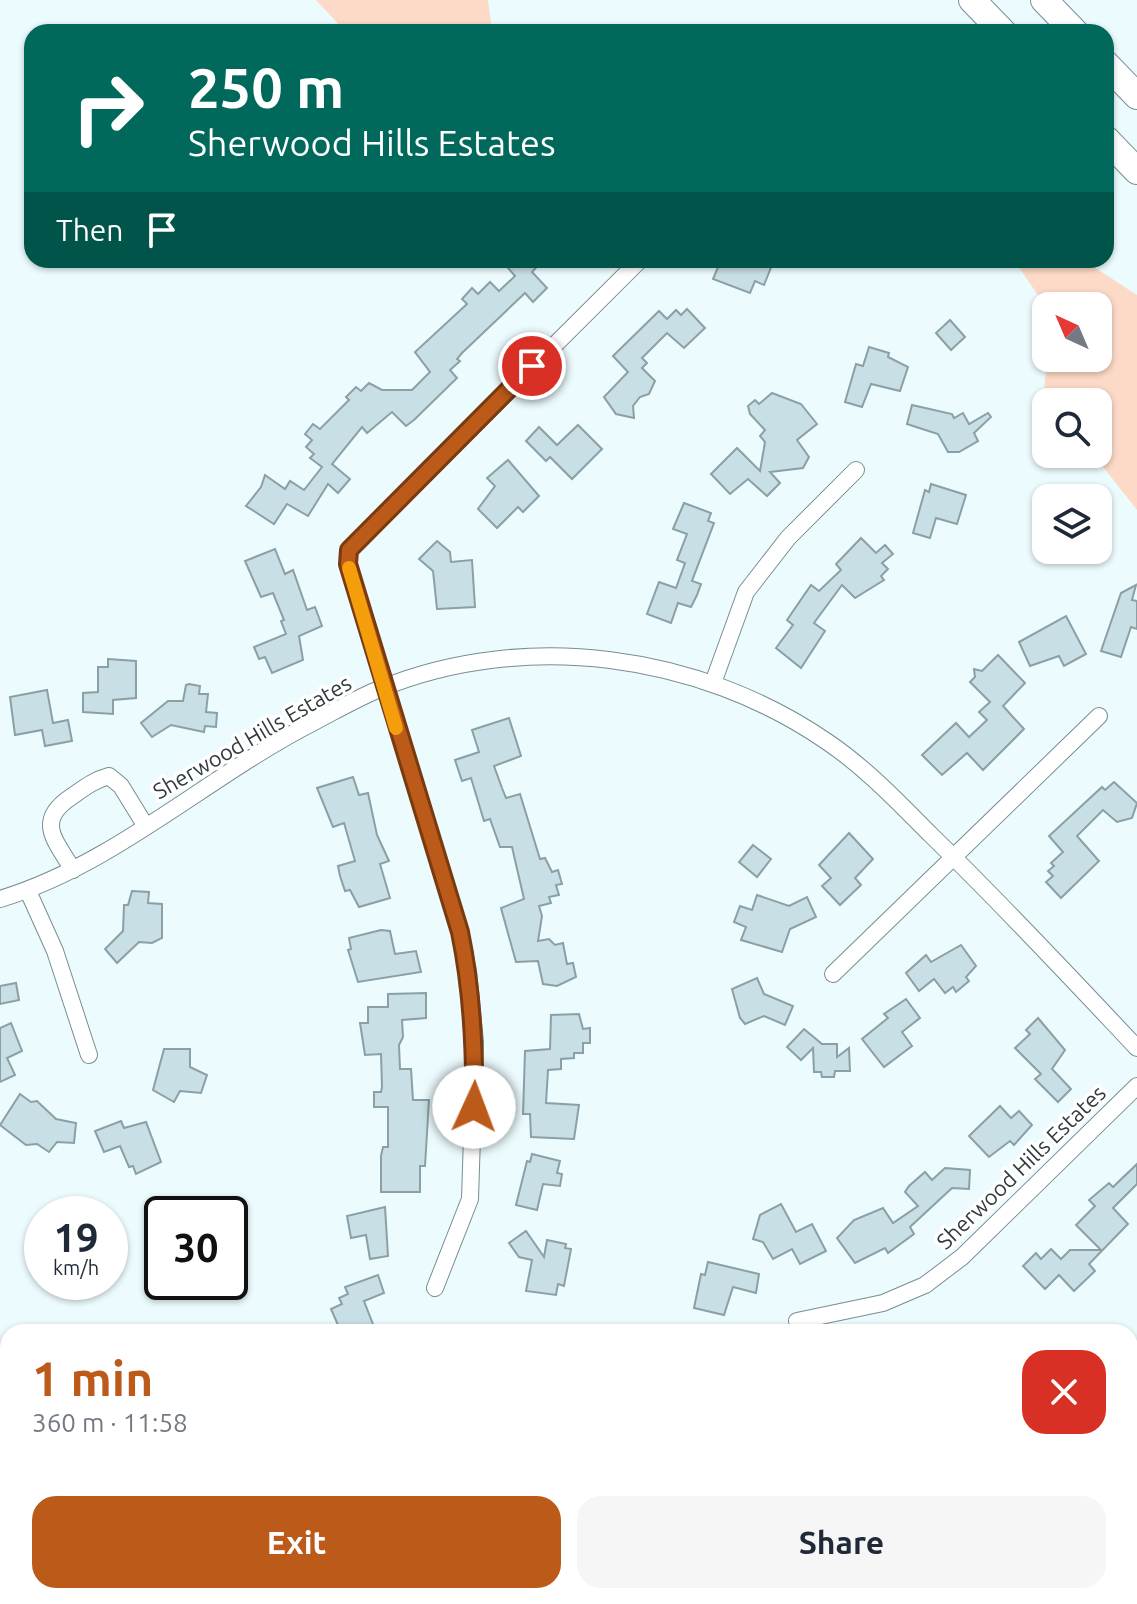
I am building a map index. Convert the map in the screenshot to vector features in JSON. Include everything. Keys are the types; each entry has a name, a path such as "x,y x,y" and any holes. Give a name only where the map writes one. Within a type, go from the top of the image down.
{"main road":[{"path":"972,0 995,24"},
{"path":"1044,0 1067,24"},
{"path":"1114,72 1137,96"},
{"path":"1114,147 1137,171"}],"street":[{"name":"Sherwood Hills Estates","path":"435,1288 470,1199 475,1042 468,971 460,932 383,688 348,564 349,550 632,268"},
{"path":"713,683 746,592 788,538 856,470"},
{"name":"Sherwood Hills Estates","path":"0,899 28,891 73,870 311,723 383,688 445,670 507,659 570,657 678,672 713,683 760,703 825,740 870,775 954,857 1137,1048"},
{"path":"833,974 1099,716"},
{"name":"Sherwood Hills Estates","path":"73,870 51,832 50,816 57,806 94,780 109,776 121,786 145,825"},
{"path":"28,891 55,951 89,1055"},
{"name":"Sherwood Hills Estates","path":"797,1321 883,1303 925,1285 962,1257 1137,1086"}],"shaded area":[{"path":"316,0 488,0 491,24 338,24"},
{"path":"1019,268 1095,268 1137,295 1137,510 1104,468 1112,468 1112,388 1044,388 1046,372 1112,372 1112,292 1036,292"}],"building":[{"path":"508,268 536,268 532,272 547,288 533,302 525,293 462,353 457,359 460,361 450,370 457,378 414,420 406,426 392,412 367,433 362,427 332,464 350,479 338,493 328,484 308,516 287,504 274,524 246,506 261,487 265,475 285,489 290,481 304,490 322,467 310,458 314,454 306,447 312,440 305,434 313,424 320,429 349,400 346,397 356,387 361,391 369,383 382,390 412,390 430,372 415,352 467,304 462,299 472,288 478,294 490,282 499,291 515,276"},
{"path":"718,268 771,268 764,285 755,281 750,293 713,279"},
{"path":"687,309 705,328 684,348 667,333 642,358 647,363 642,368 655,381 649,394 640,397 633,406 634,418 616,414 604,397 628,372 613,356 659,311 667,319 676,310 681,315"},
{"path":"950,320 965,337 951,350 936,333"},
{"path":"869,347 889,353 888,357 908,367 900,391 871,384 862,407 845,402 856,364 863,366"},
{"path":"772,393 801,404 817,424 797,440 809,457 803,468 770,472 780,483 767,496 748,479 730,494 711,474 737,448 760,471 765,442 760,436 765,430 750,414 748,406 755,400 759,404"},
{"path":"912,405 952,414 954,418 963,413 969,424 988,413 991,417 974,433 978,441 959,452 948,452 938,434 907,424"},
{"path":"578,425 602,449 572,479 550,457 546,461 526,441 539,427 557,445"},
{"path":"508,460 539,496 523,512 518,507 497,528 478,509 495,486 487,478"},
{"path":"931,484 966,495 957,524 936,518 930,538 913,533 925,490 929,492"},
{"path":"684,503 711,513 708,521 714,523 692,581 701,584 697,595 691,607 678,603 671,623 647,614 659,582 676,588 685,563 677,560 687,534 673,529"},
{"path":"861,538 876,553 885,545 893,554 882,563 888,569 881,576 884,580 855,598 842,585 814,623 825,631 801,668 776,648 793,625 787,620 811,585 819,591 841,570 836,564"},
{"path":"437,541 450,552 451,562 472,560 475,607 437,609 433,571 419,559"},
{"path":"275,549 285,574 293,570 307,610 315,607 322,626 299,636 303,660 272,673 265,657 259,659 254,647 286,634 281,621 284,620 273,593 261,597 245,561"},
{"path":"1136,585 1132,600 1137,601 1137,629 1131,627 1121,657 1101,651 1121,593"},
{"path":"1066,616 1086,654 1064,666 1059,656 1030,666 1019,642"},
{"path":"998,655 1025,683 1003,706 1024,729 983,770 967,753 942,775 922,755 956,723 969,737 987,720 979,712 990,702 970,682 975,677 974,669 982,671"},
{"path":"108,659 136,661 136,698 113,700 113,714 83,712 83,693 98,692 98,667 108,667"},
{"path":"186,685 200,686 199,694 208,694 206,712 217,713 216,727 205,726 204,732 171,725 152,737 141,723 168,701 183,701"},
{"path":"47,690 53,723 68,720 72,741 45,746 42,730 15,735 10,697"},
{"path":"509,718 521,756 494,766 506,798 520,794 540,859 545,858 552,872 558,870 562,884 556,885 559,895 549,897 551,903 539,906 542,916 538,941 549,939 555,945 563,943 567,964 573,963 576,977 557,986 543,984 538,961 516,962 501,908 524,899 512,847 500,847 490,819 484,821 471,778 462,781 455,760 479,752 472,730"},
{"path":"353,777 359,795 368,793 377,835 389,861 380,864 390,898 359,907 350,890 345,891 338,866 355,861 344,823 333,827 317,788"},
{"path":"1114,782 1137,803 1132,818 1117,822 1103,810 1077,836 1099,861 1061,898 1046,882 1053,876 1048,871 1054,866 1051,863 1063,852 1049,836 1102,787 1105,790"},
{"path":"849,833 873,859 855,878 861,885 840,905 822,886 831,878 819,865"},
{"path":"753,845 771,859 757,877 739,862"},
{"path":"132,891 149,892 148,903 162,904 162,938 152,943 139,942 117,963 105,949 123,931 124,905 128,905"},
{"path":"757,895 789,906 807,897 816,917 790,929 782,952 741,940 746,927 734,922 740,906 752,910"},
{"path":"381,930 390,931 395,954 416,951 421,972 358,982 348,950 351,949 349,938"},
{"path":"961,945 976,966 966,977 969,981 956,992 953,987 945,993 934,979 919,991 906,973 926,955 931,962"},
{"path":"757,978 764,994 793,1006 785,1025 764,1016 745,1024 740,1018 732,989"},
{"path":"16,983 19,1000 0,1004 0,986"},
{"path":"426,993 426,1018 402,1020 403,1037 399,1045 400,1069 411,1069 413,1100 429,1100 425,1166 420,1166 420,1192 381,1192 381,1156 383,1147 388,1147 388,1107 374,1107 374,1092 381,1092 382,1087 381,1054 365,1055 360,1023 368,1023 368,1007 388,1007 388,994"},
{"path":"906,999 920,1018 902,1032 912,1046 884,1067 862,1039 888,1018 884,1014"},
{"path":"579,1014 583,1029 590,1028 590,1043 583,1043 583,1053 574,1053 574,1058 561,1059 561,1069 548,1070 546,1103 579,1105 574,1139 531,1137 530,1114 523,1114 525,1051 550,1049 551,1015"},
{"path":"1038,1018 1065,1050 1052,1069 1071,1089 1058,1102 1035,1079 1041,1074 1015,1048 1030,1034 1026,1030"},
{"path":"11,1023 22,1051 7,1058 15,1075 0,1082 0,1028"},
{"path":"804,1029 822,1044 837,1044 837,1057 849,1048 850,1071 835,1071 834,1077 822,1077 821,1072 814,1072 813,1048 801,1060 787,1047"},
{"path":"164,1049 190,1049 190,1067 207,1075 201,1093 180,1091 174,1102 153,1090"},
{"path":"20,1094 31,1102 37,1101 56,1119 76,1123 74,1143 57,1142 49,1152 37,1144 26,1145 0,1125"},
{"path":"1000,1106 1011,1118 1019,1111 1032,1125 1014,1145 1010,1141 989,1157 969,1136"},
{"path":"121,1121 124,1128 146,1122 161,1162 136,1174 133,1166 129,1167 120,1146 104,1152 95,1131"},
{"path":"532,1154 560,1161 557,1173 562,1174 560,1186 543,1184 537,1210 516,1205 527,1161 530,1162"},
{"path":"1137,1164 1137,1184 1113,1208 1128,1224 1089,1264 1095,1271 1074,1291 1059,1275 1045,1289 1023,1266 1036,1253 1041,1259 1051,1249 1061,1259 1070,1250 1101,1250 1076,1225 1095,1206 1089,1200 1109,1183 1113,1187"},
{"path":"945,1168 970,1170 969,1189 952,1188 910,1227 914,1234 888,1253 885,1248 855,1263 837,1238 854,1220 883,1208 893,1223 918,1206 905,1192 909,1186 925,1172 932,1180"},
{"path":"781,1204 796,1232 812,1224 826,1251 800,1264 792,1249 773,1259 763,1242 753,1239 760,1215"},
{"path":"385,1207 388,1256 370,1259 366,1235 351,1238 347,1216"},
{"path":"526,1231 544,1257 547,1240 566,1244 565,1248 571,1249 564,1286 558,1284 556,1295 526,1291 532,1260 519,1257 509,1243"},
{"path":"708,1262 759,1274 756,1293 733,1287 724,1315 694,1308 701,1274 705,1275"},
{"path":"378,1275 384,1293 364,1301 373,1324 338,1324 331,1309 342,1304 339,1298 348,1294 345,1287"}],"slow traffic":[{"path":"349,568 396,728"}],"route":[{"path":"474,1107 475,1042 468,971 460,932 383,688 348,564 349,550 532,366"}]}
